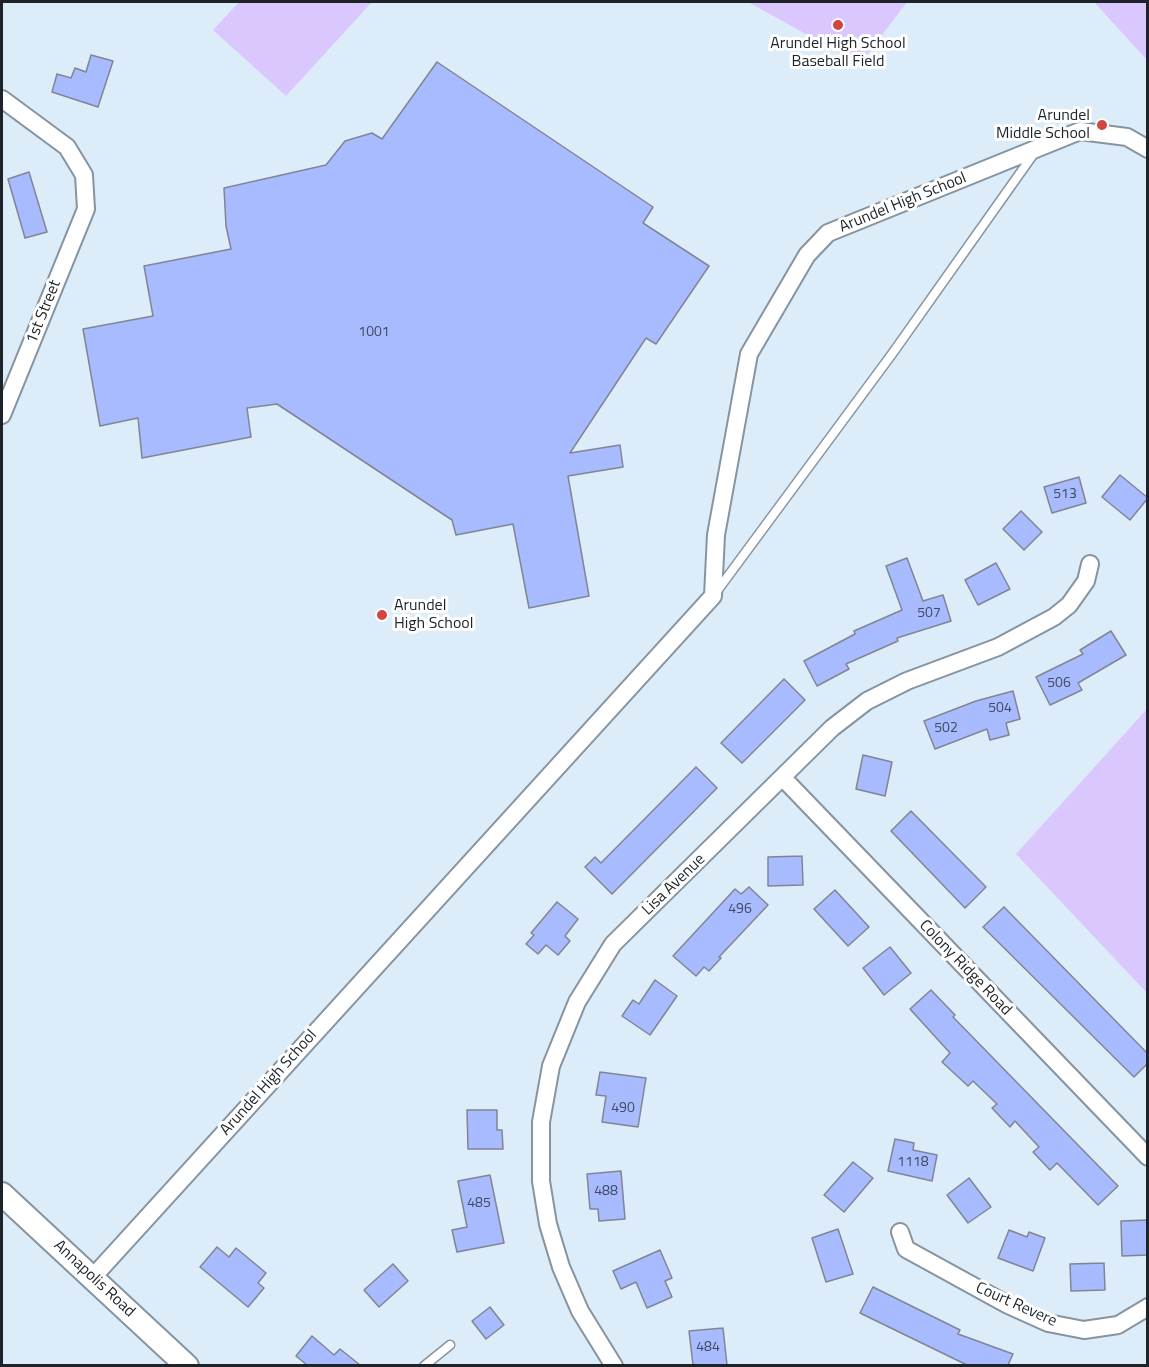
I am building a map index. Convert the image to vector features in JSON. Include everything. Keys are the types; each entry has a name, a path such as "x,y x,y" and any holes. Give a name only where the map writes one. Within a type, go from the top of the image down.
{"main road":[{"name":"Annapolis Road","path":"2,1194 187,1365"}],"street":[{"name":"1st Street","path":"2,99 67,147 84,175 87,209 2,415"},
{"name":"Arundel High School","path":"93,1277 713,596 716,535 749,354 800,263 828,233 1080,131 1127,137 1148,149"},
{"name":"Lisa Avenue","path":"614,1365 580,1311 561,1267 548,1224 541,1181 541,1122 551,1066 577,1002 613,944 832,728 867,701 907,681 998,647 1054,617 1070,605 1086,581 1090,564"},
{"name":"Colony Ridge Road","path":"783,778 1148,1157"},
{"name":"Court Revere","path":"900,1232 906,1249 1008,1305 1048,1323 1084,1330 1106,1327 1118,1325 1148,1307"}],"lane":[{"name":"Arundel High School","path":"713,596 892,354 1039,147"},
{"path":"424,1365 450,1345"}],"shaded area":[{"path":"239,2 372,2 286,96 213,30"},
{"name":"Arundel High School Baseball Field","path":"748,2 907,2 860,64"},
{"path":"1094,2 1147,2 1147,60"},
{"path":"1147,709 1147,993 1016,854"}],"building":[{"path":"91,55 113,61 98,107 52,92 57,74 71,78 75,68 86,72"},
{"path":"437,62 653,207 643,223 709,266 656,344 646,338 570,453 620,445 623,467 568,476 589,596 529,608 513,524 456,535 452,520 277,404 247,408 251,437 142,458 138,418 100,426 83,329 153,316 144,266 231,249 226,226 224,188 326,165 345,141 372,133 382,139"},
{"path":"29,172 47,232 25,238 8,179"},
{"path":"1120,475 1148,498 1130,520 1102,497"},
{"path":"1079,477 1086,503 1052,513 1044,487"},
{"path":"1021,511 1042,532 1024,550 1003,529"},
{"path":"907,558 923,601 943,595 951,621 897,638 898,641 846,664 849,669 817,686 804,661 855,634 854,631 902,610 886,566"},
{"path":"996,563 1010,589 978,605 965,580"},
{"path":"1111,631 1126,655 1078,683 1082,690 1050,705 1036,677 1083,654 1080,650"},
{"path":"784,679 805,700 742,763 721,743"},
{"path":"1013,691 1020,719 1006,723 1009,735 990,740 987,729 935,749 924,721 976,701"},
{"path":"863,755 892,762 885,796 856,789"},
{"path":"696,767 717,788 612,894 585,867 595,857 601,863"},
{"path":"911,811 986,887 965,908 891,831"},
{"path":"802,856 803,885 768,886 768,857"},
{"path":"749,887 768,905 719,957 721,958 709,971 704,967 696,976 673,956 735,889 741,894"},
{"path":"835,890 869,927 848,946 814,909"},
{"path":"557,902 578,919 565,936 570,941 558,955 546,945 538,954 526,944 534,935 531,933"},
{"path":"1004,907 1148,1054 1148,1063 1134,1077 983,927"},
{"path":"890,947 911,973 884,995 863,968"},
{"path":"655,980 677,996 650,1035 622,1016 633,1000 639,1004"},
{"path":"931,990 955,1015 953,1017 1118,1186 1098,1205 1057,1163 1050,1170 1033,1152 1039,1147 1015,1121 1010,1127 992,1108 997,1104 973,1081 968,1086 942,1062 950,1053 910,1009"},
{"path":"600,1072 646,1078 638,1127 602,1122 606,1096 596,1095"},
{"path":"467,1110 497,1110 497,1130 502,1130 503,1149 468,1149"},
{"path":"895,1139 914,1143 913,1150 937,1155 932,1181 888,1171"},
{"path":"853,1162 873,1178 844,1212 824,1195"},
{"path":"621,1171 625,1219 599,1221 598,1209 590,1209 587,1174"},
{"path":"490,1175 504,1243 457,1252 452,1230 467,1227 458,1181"},
{"path":"969,1178 991,1207 968,1223 947,1195"},
{"path":"1148,1220 1148,1255 1122,1256 1121,1221"},
{"path":"838,1229 853,1274 826,1282 812,1238"},
{"path":"1009,1230 1027,1237 1029,1232 1045,1238 1033,1271 998,1258"},
{"path":"217,1247 229,1257 236,1248 266,1273 258,1283 264,1288 248,1307 200,1267"},
{"path":"660,1250 672,1278 665,1281 672,1297 647,1308 636,1282 621,1289 613,1271"},
{"path":"1104,1263 1105,1290 1071,1291 1070,1264"},
{"path":"393,1264 408,1281 379,1307 364,1290"},
{"path":"873,1287 960,1330 958,1334 1013,1354 1008,1365 967,1365 860,1313"},
{"path":"490,1307 504,1325 486,1339 472,1321"},
{"path":"723,1328 727,1365 693,1365 689,1331"},
{"path":"312,1336 334,1355 340,1349 360,1365 307,1365 296,1356"}],"place":[{"name":"Arundel High School Baseball Field","path":"838,25"},
{"name":"Arundel Middle School","path":"1102,125"},
{"name":"Arundel High School","path":"382,615"}]}
